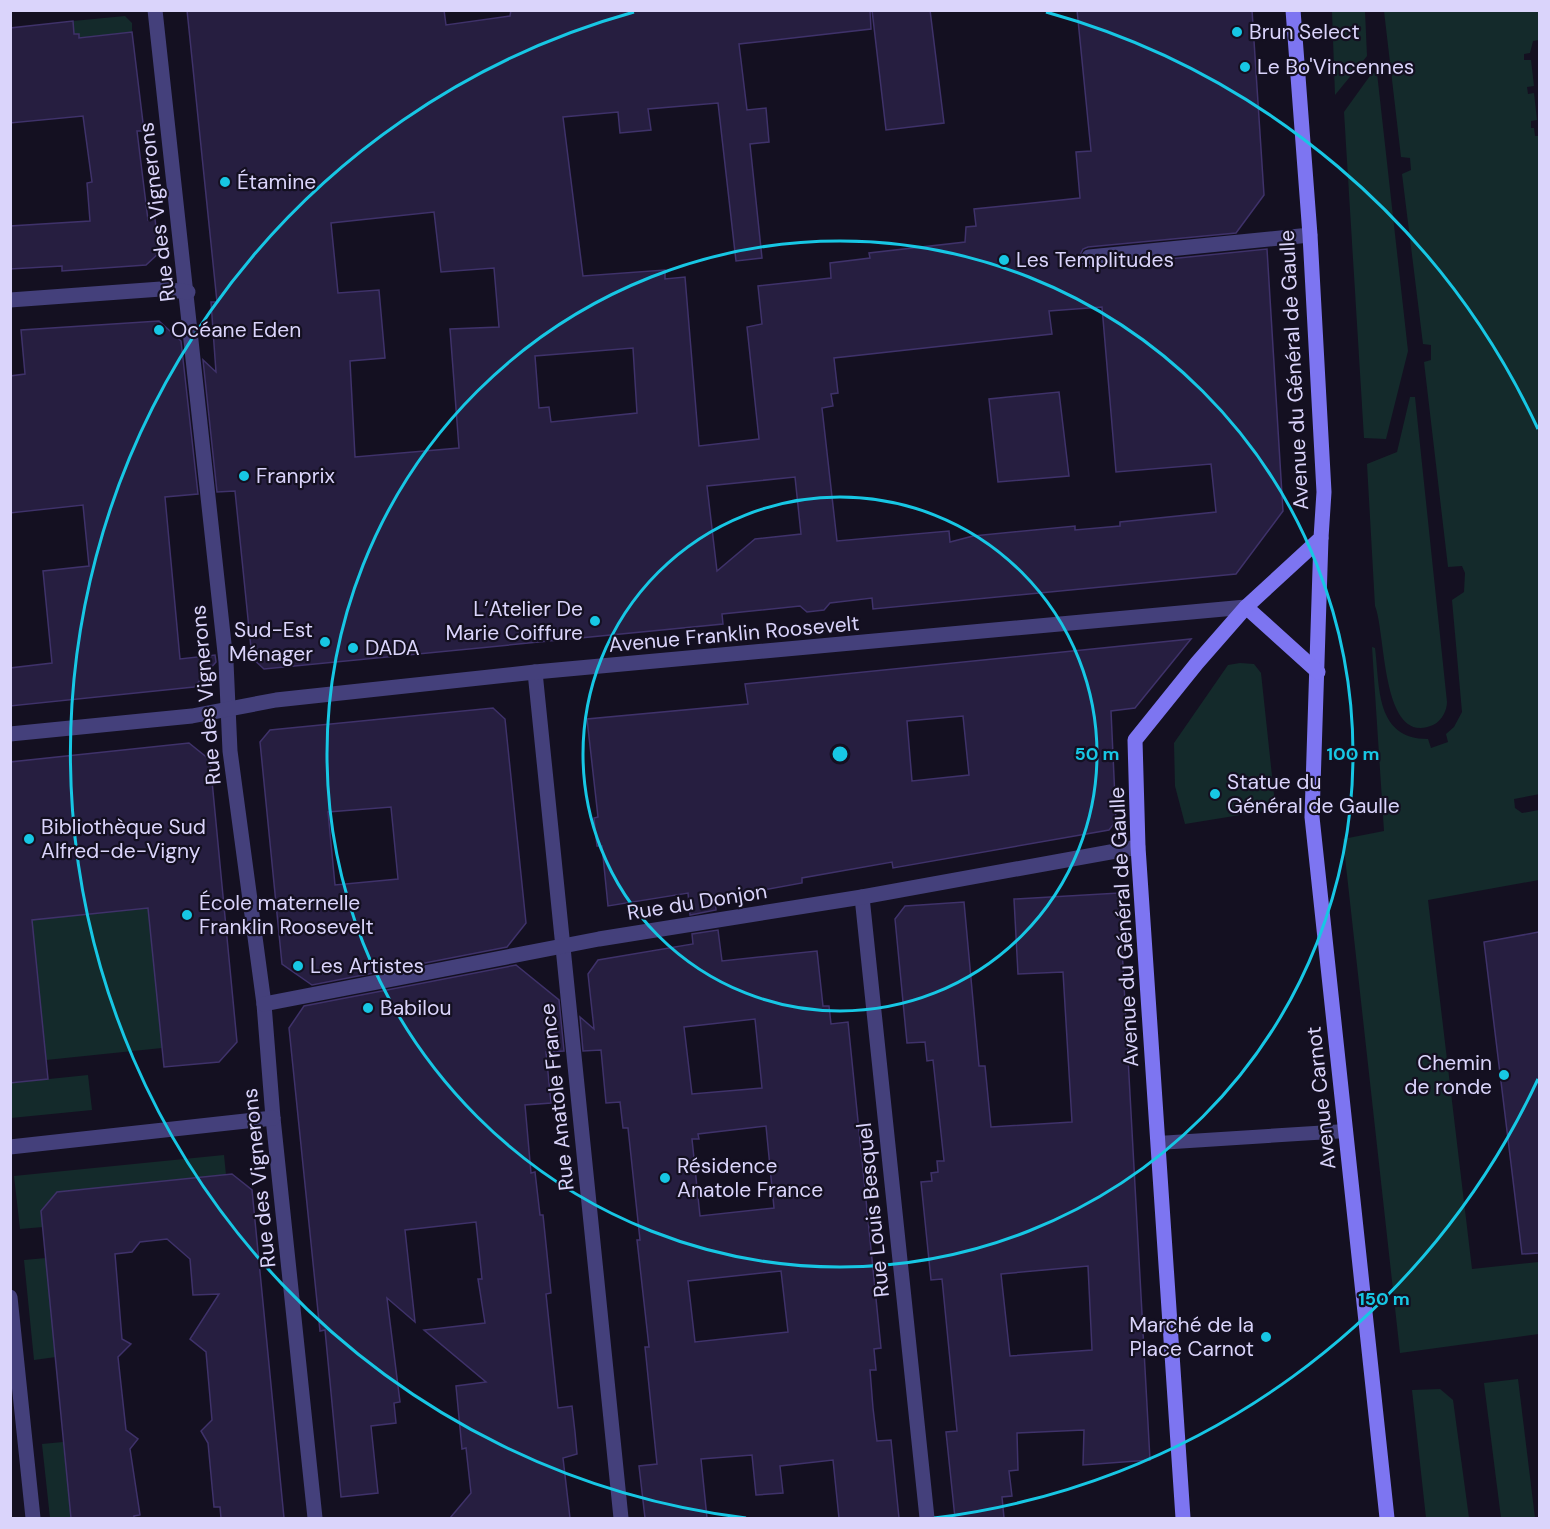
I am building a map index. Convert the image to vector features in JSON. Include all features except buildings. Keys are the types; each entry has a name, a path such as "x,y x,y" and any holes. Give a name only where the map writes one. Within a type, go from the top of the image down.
{"street":[{"name":"Rue des Vignerons","path":"155,10 188,292 226,662 226,710 264,1004 273,1118 315,1518"},
{"name":"Avenue du Général de Gaulle","path":"1183,1518 1138,847 1135,740 1246,607 1321,538 1324,492 1310,235 1293,10"},
{"path":"1089,257 1310,235"},
{"path":"10,300 161,289 188,292"},
{"name":"Avenue Carnot","path":"1321,538 1312,817 1387,1518"},
{"path":"1246,607 1318,672"},
{"name":"Avenue Franklin Roosevelt","path":"10,734 226,710 276,700 535,672 1246,607"},
{"name":"Rue Anatole France","path":"535,672 621,1518"},
{"name":"Rue du Donjon","path":"264,1004 562,946 862,897 1138,847"},
{"name":"Rue Louis Besquel","path":"862,897 927,1518"},
{"path":"10,1146 273,1118"},
{"path":"10,1297 33,1518"}],"lane":[{"path":"1158,1143 1346,1131"}],"green space":[{"path":"1332,11 1365,11 1367,56 1335,95"},
{"path":"1384,11 1540,11 1539,40 1533,41 1530,53 1524,54 1524,60 1531,60 1534,86 1527,87 1528,94 1534,93 1537,120 1531,121 1531,128 1534,128 1535,136 1540,136 1540,794 1514,799 1515,808 1522,813 1539,810 1539,880 1428,900 1472,1269 1539,1262 1539,1334 1400,1353 1343,839 1384,831 1372,647 1375,648 1380,694 1384,708 1389,720 1398,730 1411,737 1428,739 1431,748 1448,742 1446,734 1454,727 1462,712 1452,600 1464,592 1465,573 1462,566 1448,567 1424,362 1431,360 1431,345 1423,344 1402,174 1411,170 1410,158 1401,157"},
{"path":"125,16 132,23 132,32 79,38 78,34 74,34 73,21"},
{"path":"1372,73 1377,73 1408,351 1386,439 1364,438 1344,112"},
{"path":"1410,397 1415,397 1447,702 1439,721 1433,725 1416,728 1404,720 1395,704 1384,661 1375,606 1367,464 1397,452"},
{"path":"1254,664 1261,673 1275,804 1271,810 1185,824 1175,786 1174,743 1228,665"},
{"path":"148,908 162,1048 46,1060 32,920"},
{"path":"88,1075 92,1110 11,1118 10,1083"},
{"path":"224,1155 226,1175 57,1192 41,1211 43,1227 20,1229 14,1176"},
{"path":"46,1258 56,1357 34,1360 24,1260"},
{"path":"1518,1379 1535,1518 1501,1518 1484,1383"},
{"path":"1440,1389 1453,1400 1469,1518 1426,1518 1412,1390"},
{"path":"63,1442 71,1518 50,1518 42,1444"}],"place":[{"name":"Brun Select","path":"1237,32"},
{"name":"Le Bo'Vincennes","path":"1245,67"},
{"name":"Étamine","path":"225,182"},
{"name":"Les Templitudes","path":"1004,260"},
{"name":"Océane Eden","path":"159,330"},
{"name":"Franprix","path":"244,476"},
{"name":"L’Atelier De Marie Coiffure","path":"595,621"},
{"name":"Sud-Est Ménager","path":"325,642"},
{"name":"DADA","path":"353,648"},
{"name":"Statue du Général de Gaulle","path":"1215,794"},
{"name":"Bibliothèque Sud Alfred-de-Vigny","path":"29,839"},
{"name":"École maternelle Franklin Roosevelt","path":"187,915"},
{"name":"Les Artistes","path":"298,966"},
{"name":"Babilou","path":"368,1008"},
{"name":"Chemin de ronde","path":"1504,1075"},
{"name":"Résidence Anatole France","path":"665,1178"},
{"name":"Marché de la Place Carnot","path":"1266,1337"}]}
